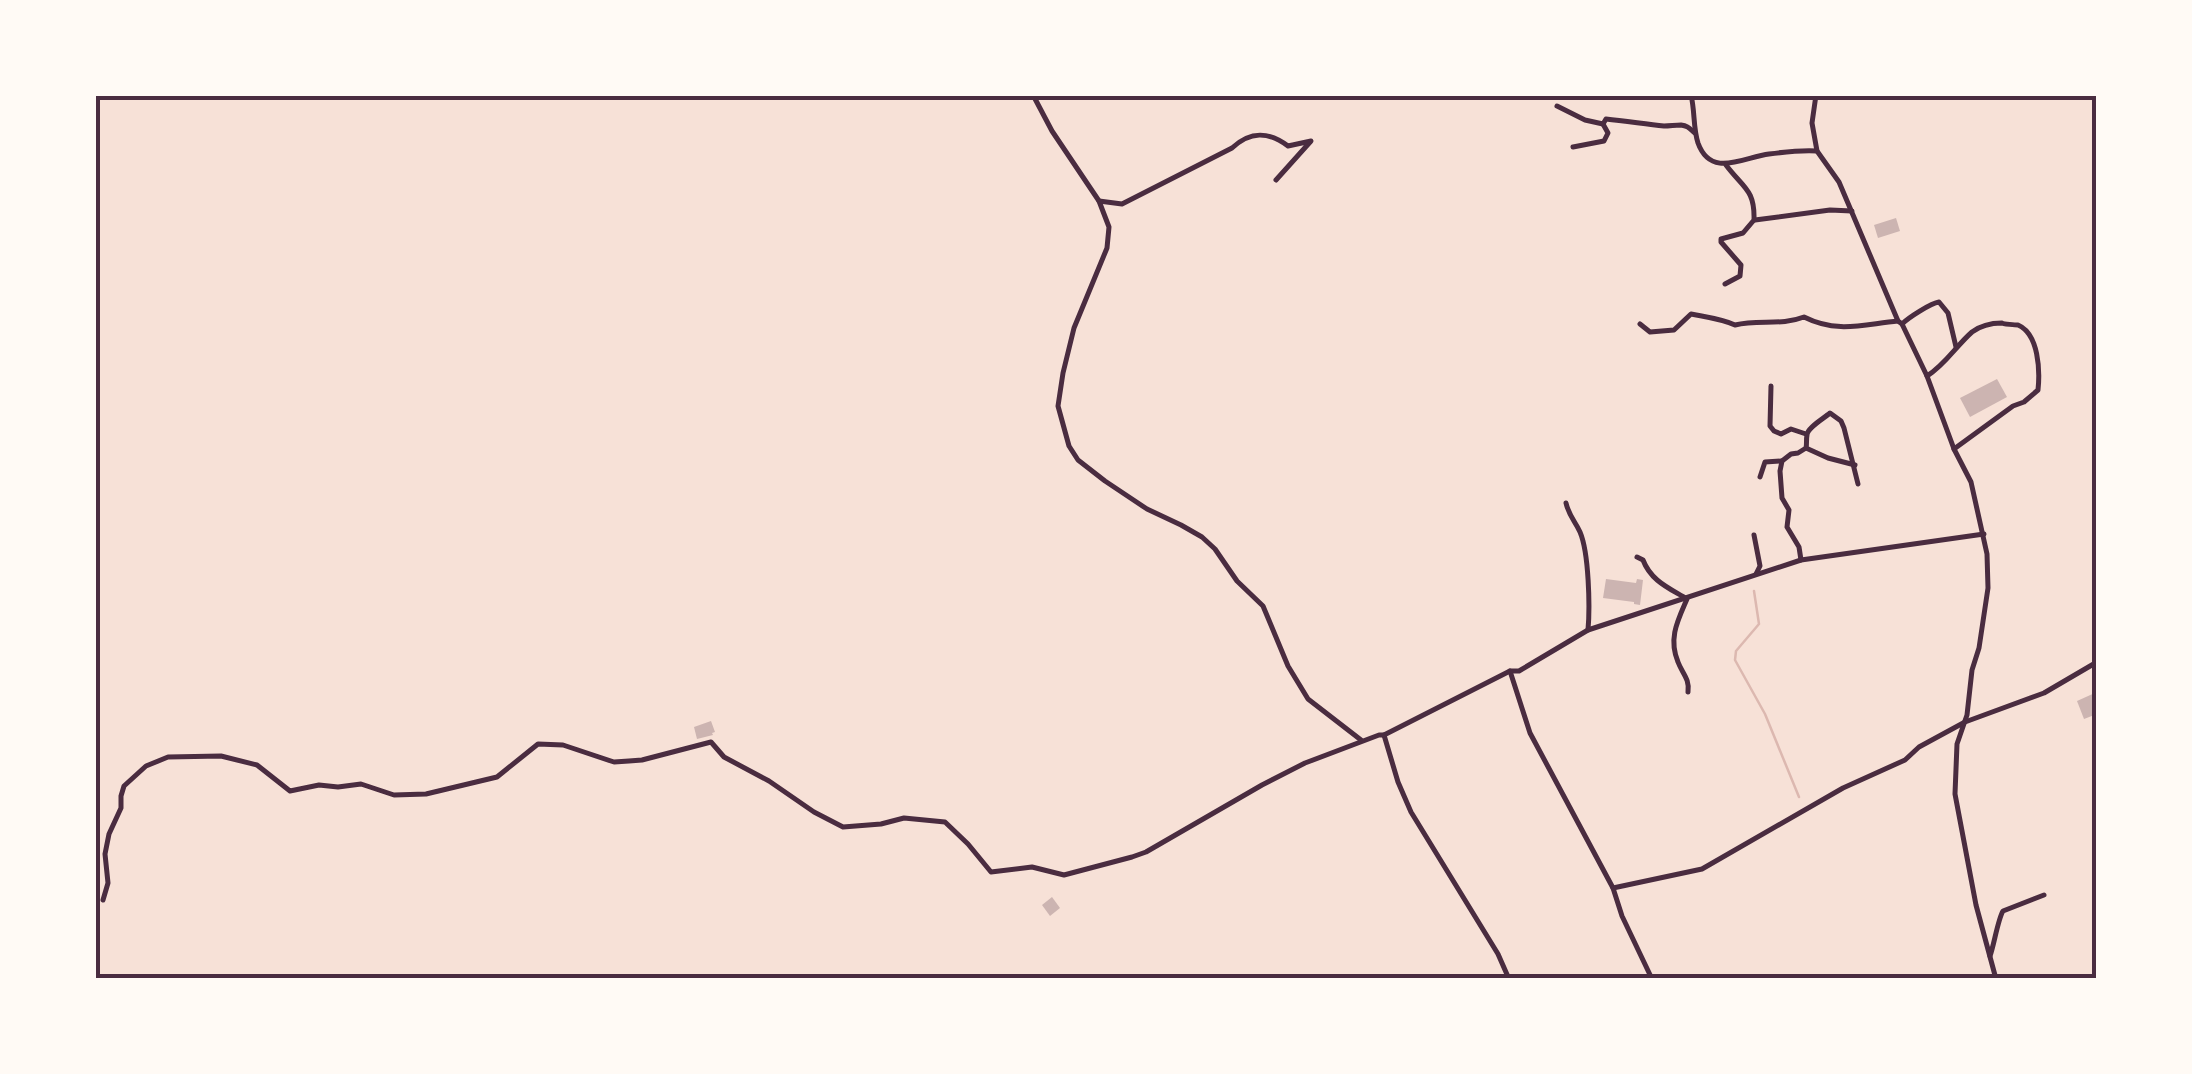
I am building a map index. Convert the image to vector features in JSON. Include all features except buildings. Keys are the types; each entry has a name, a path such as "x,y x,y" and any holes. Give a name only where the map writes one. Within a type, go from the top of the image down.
{"street":[{"path":"1033,95 1052,132 1099,202 1108,227 1107,248 1074,328 1062,372 1058,406 1069,446 1078,460 1105,481 1147,509 1192,531 1215,549 1237,581 1263,606 1288,666 1308,699 1360,740 1381,735"},
{"path":"1691,95 1700,149 1726,165 1752,194 1754,220"},
{"path":"1816,95 1812,123 1817,150 1840,182 1927,376 1970,482 1984,534 1988,588 1965,722 1956,744 1956,794 1976,905 1996,979"},
{"path":"1557,106 1584,120 1603,124 1608,133 1604,141 1573,147"},
{"path":"1603,124 1606,119 1685,125 1695,133"},
{"path":"1099,202 1122,204 1232,148 1244,136 1274,136 1288,146 1311,141 1276,180"},
{"path":"1726,165 1769,154 1817,150"},
{"path":"1725,284 1740,276 1741,265 1720,239 1742,232 1754,220 1830,210 1852,211"},
{"path":"1640,324 1650,332 1674,330 1691,314 1725,320 1735,326 1804,318 1820,326 1864,328 1875,323 1900,322 1932,302 1939,302 1948,312 1956,347"},
{"path":"1927,376 1975,330 1994,323 2017,325 2032,339 2040,373 2038,390 1954,448"},
{"path":"1771,386 1770,426 1781,434 1791,429 1806,434"},
{"path":"1806,448 1806,434 1830,414 1841,422 1858,484"},
{"path":"1760,477 1765,462 1782,462 1806,448"},
{"path":"1806,448 1855,465"},
{"path":"1782,462 1782,498 1789,510 1788,526 1799,546 1801,560"},
{"path":"1566,503 1583,544 1588,630"},
{"path":"103,900 108,882 104,854 121,808 124,786 146,766 168,757 222,756 257,765 290,791 319,785 361,784 394,795 410,795 497,777 538,744 564,745 614,762 629,762 711,742 724,757 843,827 904,818 945,822 991,872 1032,866 1064,875 1146,852 1305,763 1381,735 1510,671 1518,671 1588,630 1801,560 1984,534"},
{"path":"1754,536 1760,566 1755,576"},
{"path":"1637,557 1643,560 1648,573 1687,599"},
{"path":"1687,599 1674,629 1675,657 1689,682 1688,692"},
{"path":"1613,888 1702,869 1843,788 1904,760 1919,747 1965,722 2044,694 2097,662"},
{"path":"1510,671 1530,733 1613,888 1651,979"},
{"path":"1381,735 1411,812 1498,954 1508,979"},
{"path":"1990,956 2003,911 2044,895"}],"waterway":[{"path":"1754,591 1759,624 1736,651 1735,660 1765,714 1799,797"}]}
